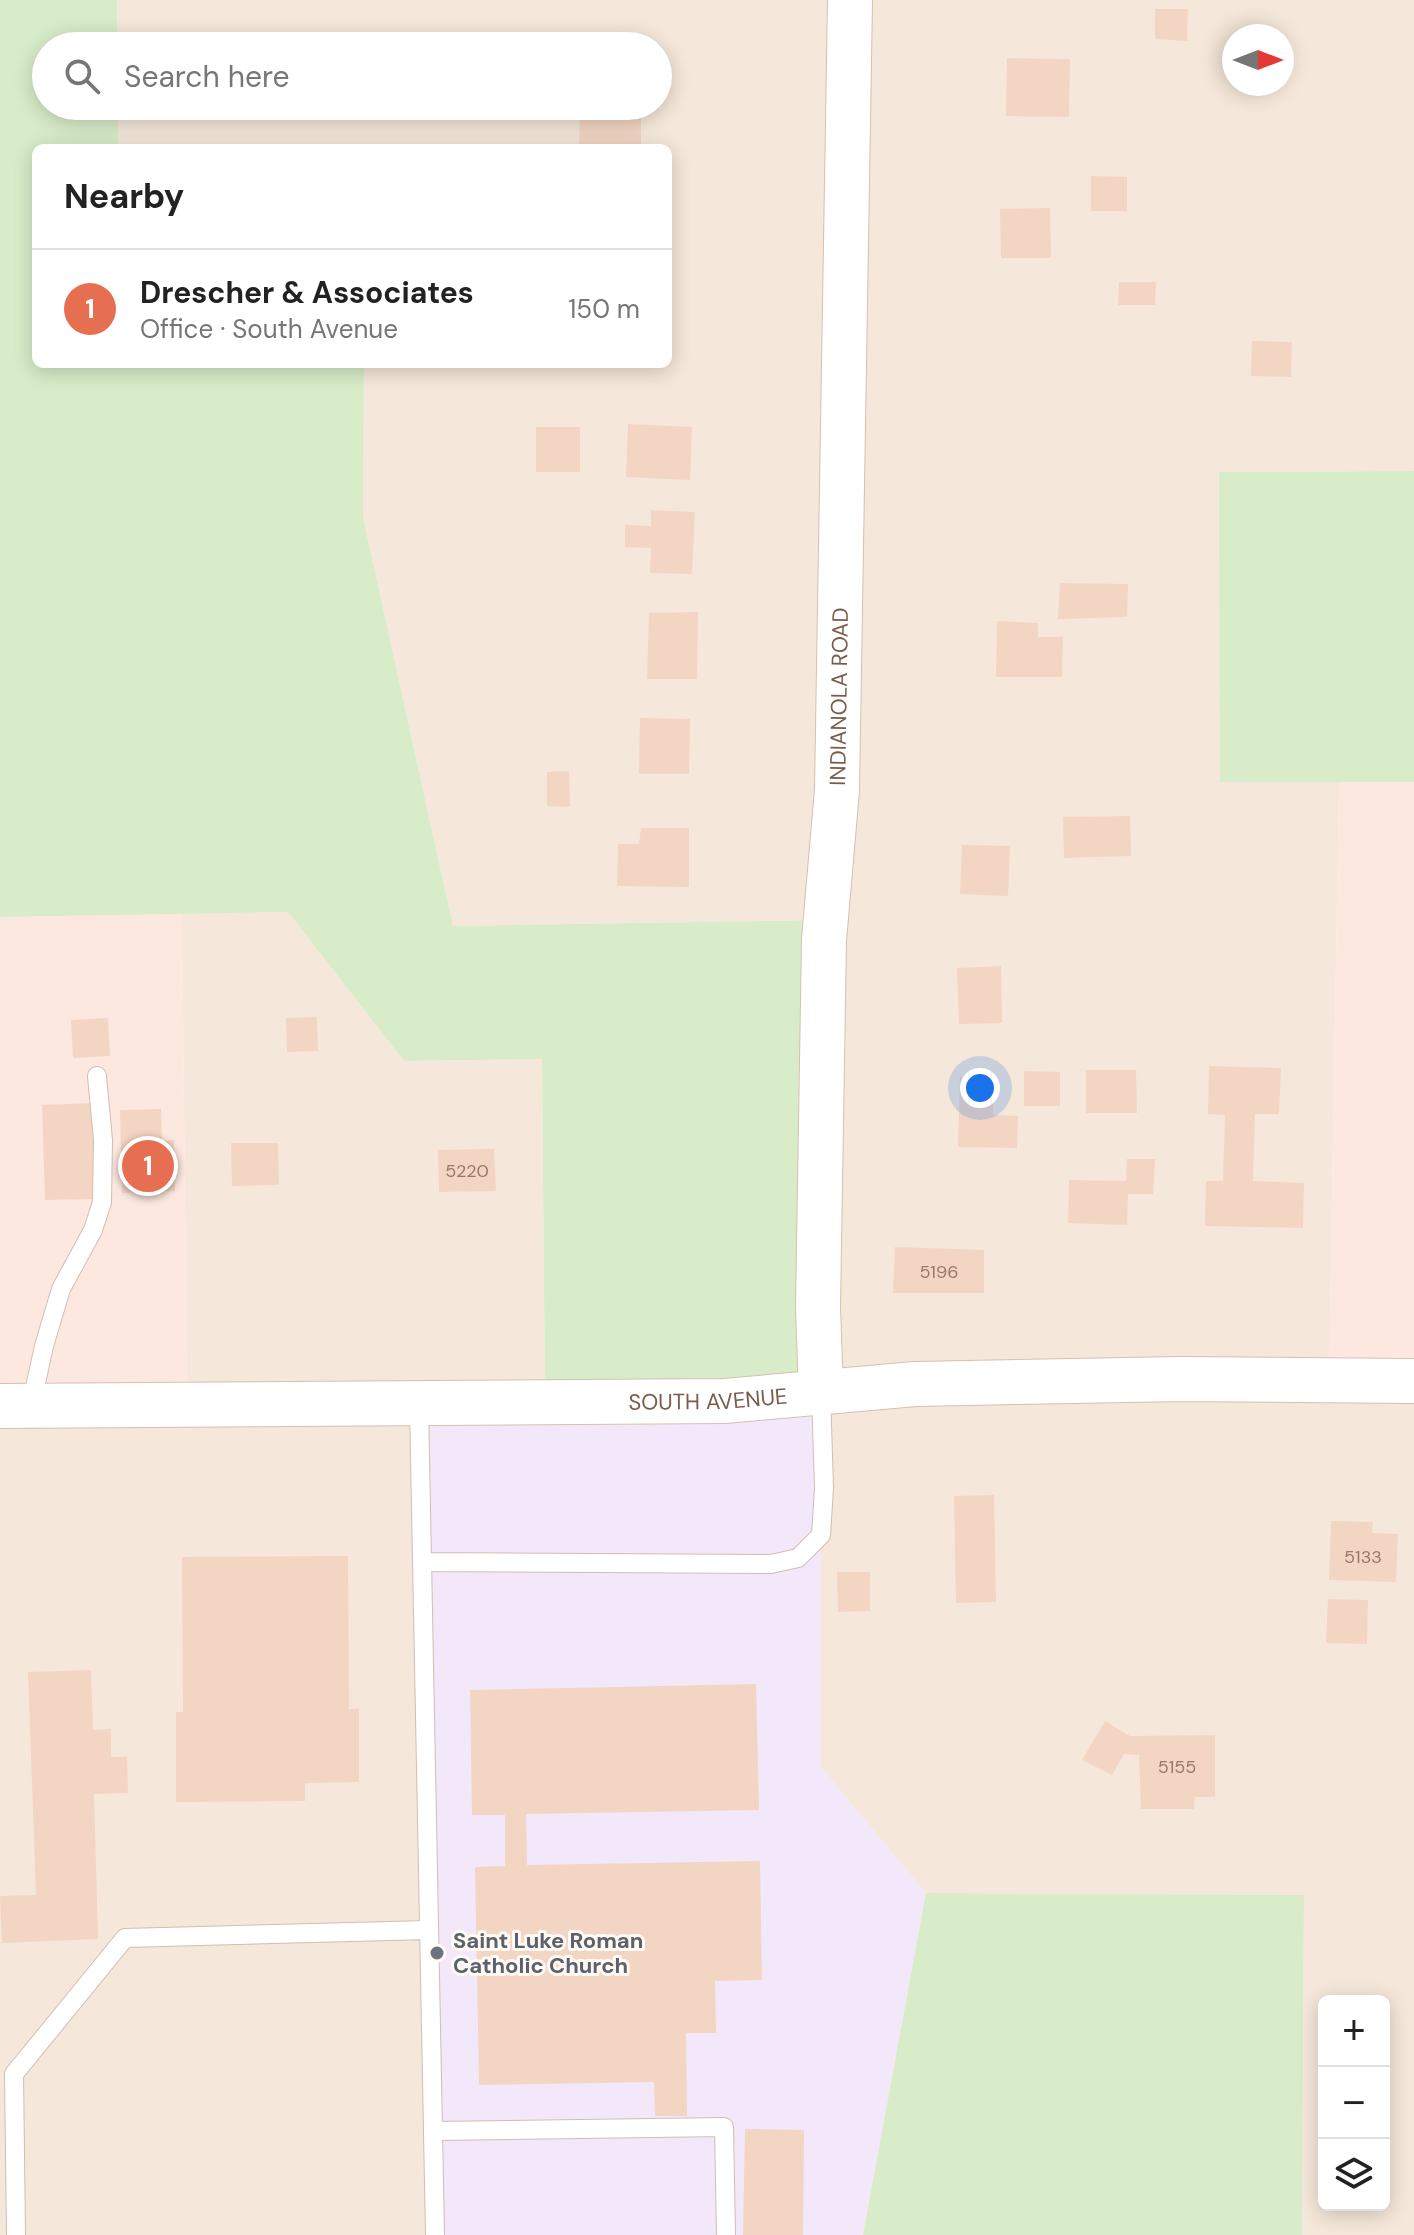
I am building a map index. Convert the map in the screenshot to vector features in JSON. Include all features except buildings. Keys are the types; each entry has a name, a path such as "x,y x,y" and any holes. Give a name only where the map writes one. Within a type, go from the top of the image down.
{"street":[{"name":"INDIANOLA ROAD","path":"821,1392 818,1307 824,940 837,790 850,0"},
{"name":"SOUTH AVENUE","path":"16,1406 725,1401 915,1384 1181,1379 1414,1381"}],"lane":[{"path":"16,1406 44,1346 61,1289 93,1230 102,1202 103,1140 97,1076"},
{"path":"422,1562 771,1564 798,1558 821,1535 824,1488 821,1392"},
{"path":"419,1404 435,2235"},
{"path":"16,2235 14,2074 125,1938 429,1930"},
{"path":"433,2131 724,2127 726,2235"}],"shaded area":[{"path":"117,0 1414,0 1414,471 1220,472 1220,782 1339,782 1329,1381 1414,1381 1414,2235 1302,2235 1304,1895 926,1893 863,2235 0,2235 0,1406 187,1405 182,913 288,912 404,1061 542,1059 545,1403 826,920 453,926 363,517 364,368 672,368 672,144 118,144 118,120 672,120 672,32 117,32"},
{"path":"1339,782 1414,782 1414,1381 1329,1381"},
{"path":"182,913 187,1405 0,1406 0,917"},
{"path":"821,1392 821,1767 926,1893 863,2235 435,2235 419,1404"}],"green space":[{"path":"0,0 117,0 117,32 32,32 32,120 118,120 118,144 32,144 32,368 364,368 363,517 453,926 826,920 821,1392 545,1403 542,1059 404,1061 288,912 0,917"},
{"path":"1414,471 1414,782 1220,782 1219,472"},
{"path":"926,1893 1304,1895 1302,2235 863,2235"}],"place":[{"name":"Drescher & Associates","path":"148,1166"},
{"name":"Saint Luke Roman Catholic Church","path":"437,1953"}]}
